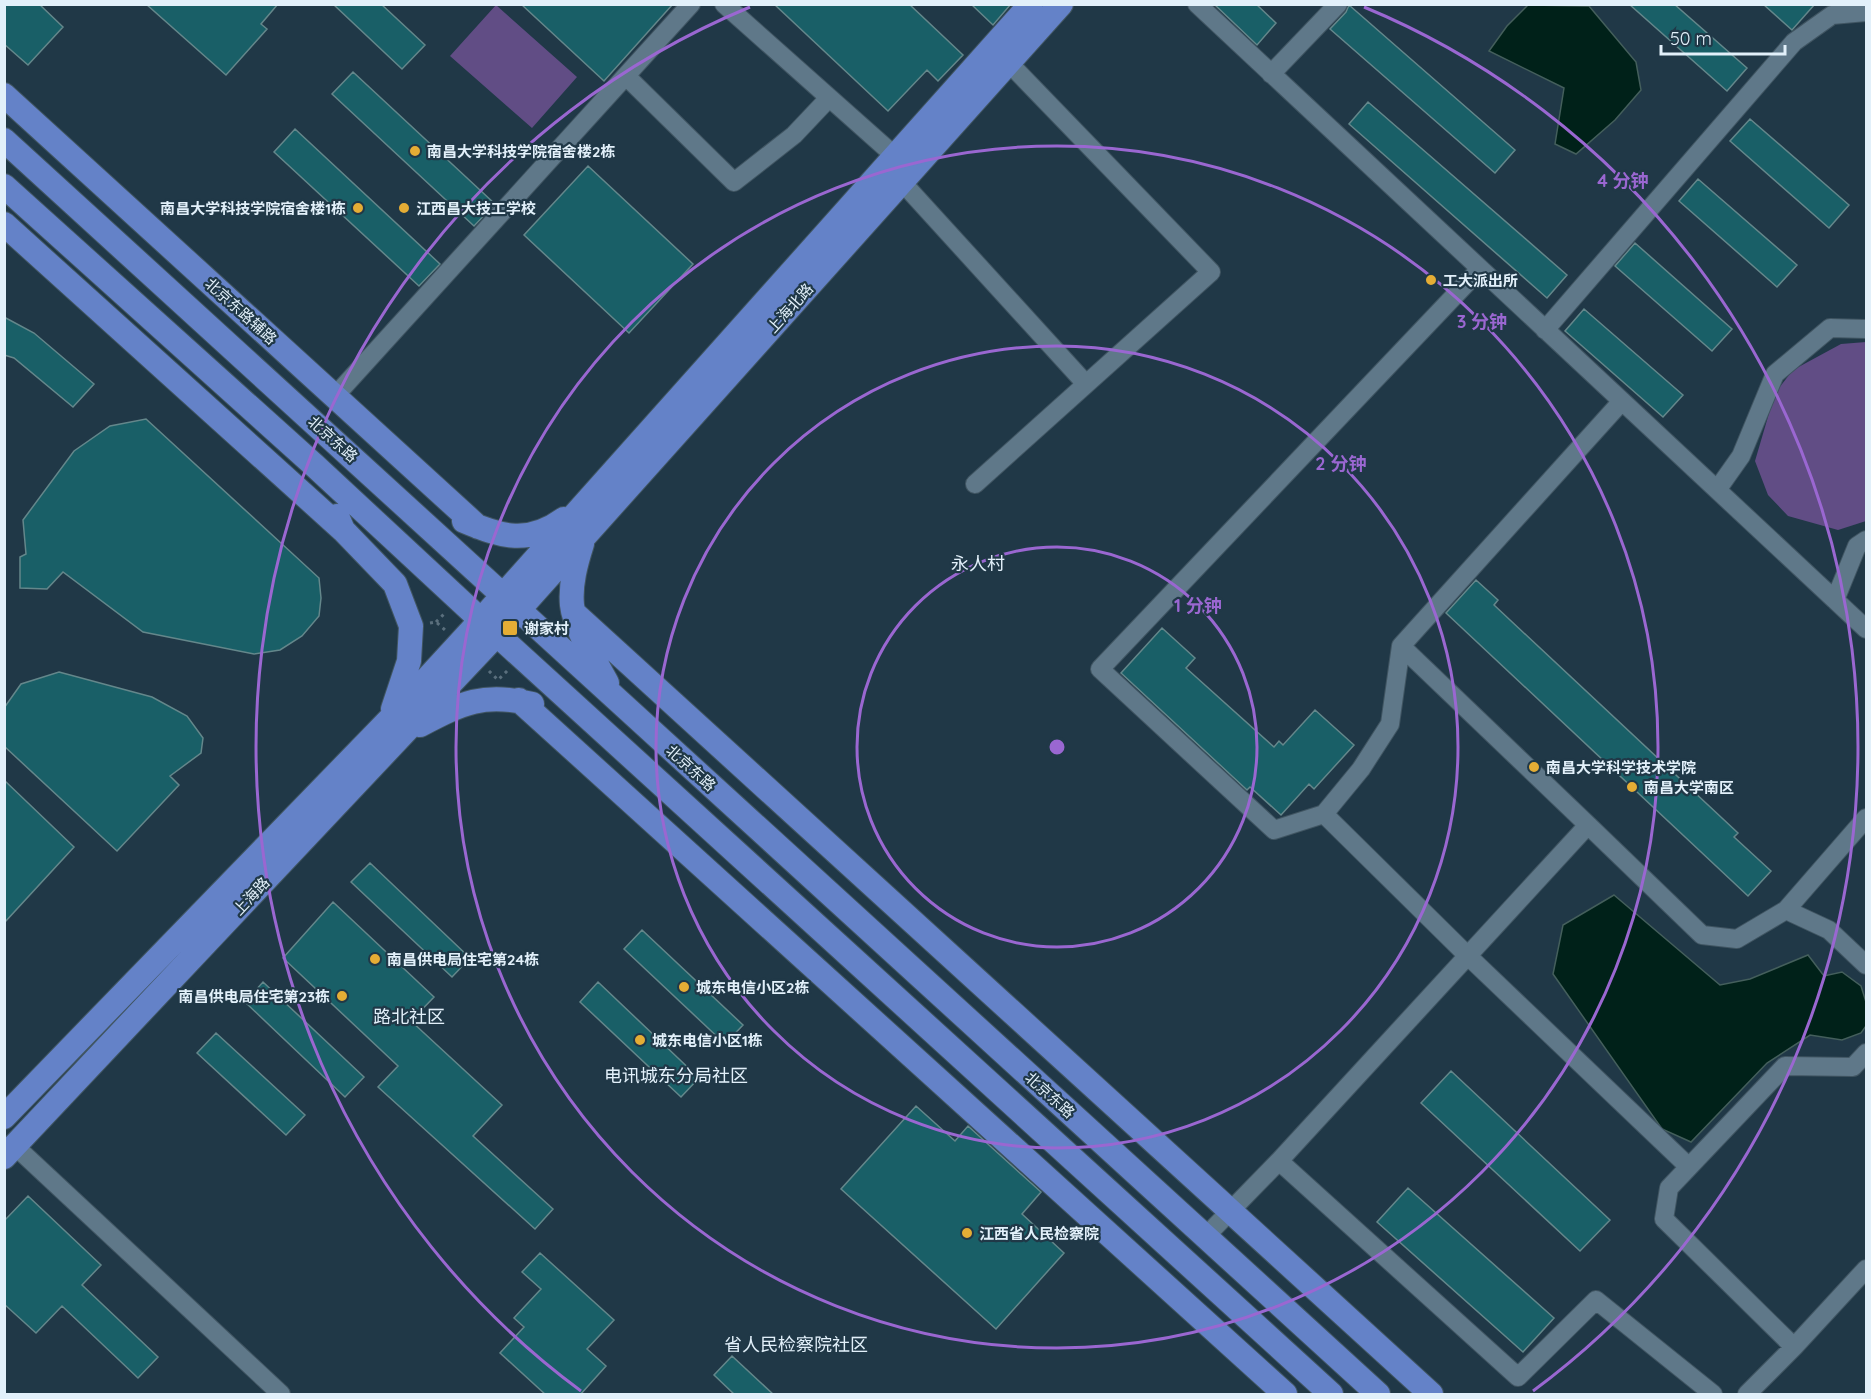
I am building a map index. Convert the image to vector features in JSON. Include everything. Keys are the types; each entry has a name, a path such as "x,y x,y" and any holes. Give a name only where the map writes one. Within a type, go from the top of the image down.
{"main road":[{"name":"上海北路","path":"511,602 585,504 1031,4"},
{"name":"上海北路","path":"511,602 585,535 1061,4"},
{"name":"北京东路辅路","path":"4,95 478,526"},
{"name":"北京东路","path":"4,140 1378,1395"},
{"path":"4,186 314,465 1331,1395"},
{"path":"4,224 344,530 395,584 411,626 409,661 397,726 459,704 500,698 519,700 557,710 606,734"},
{"path":"314,465 344,530"},
{"path":"380,483 478,526 510,536 526,536 549,530 585,504"},
{"path":"585,535 574,570 572,606 582,634 615,698"},
{"name":"上海路","path":"10,1151 511,602"},
{"path":"574,613 1431,1395"},
{"path":"519,700 1285,1395"},
{"name":"上海路","path":"5,1115 397,726"}],"lane":[{"path":"335,396 690,4"},
{"path":"724,4 896,157"},
{"path":"1197,4 1866,629"},
{"path":"1272,74 1338,4"},
{"path":"1545,330 1794,42 1832,15 1866,12"},
{"path":"975,484 1211,272 1009,63"},
{"path":"626,76 734,182 794,135 829,98"},
{"path":"902,182 1086,384"},
{"path":"1480,269 1100,669 1274,830 1324,814 1361,769 1390,724 1401,645 1622,401"},
{"path":"1717,490 1741,456 1775,375 1830,328 1866,329"},
{"path":"1835,600 1857,546 1866,540"},
{"path":"1401,645 1702,935 1737,939 1786,910 1866,818"},
{"path":"1324,814 1468,956 1689,1167"},
{"path":"1205,1237 1279,1161 1588,825"},
{"path":"1786,910 1829,930 1866,965"},
{"path":"1794,1347 1664,1219 1669,1188 1785,1066 1853,1066 1866,1053"},
{"path":"10,1151 281,1395"},
{"path":"1279,1161 1518,1377 1596,1300 1713,1395"},
{"path":"1747,1395 1866,1269"}],"shaded area":[{"path":"496,5 577,77 532,128 450,56"},
{"path":"1528,5 1589,6 1636,62 1641,90 1615,120 1576,154 1555,144 1564,88 1489,51 1507,26"},
{"path":"1866,342 1866,521 1838,530 1788,516 1768,495 1755,461 1775,393 1793,370 1841,344"},
{"path":"1614,895 1720,985 1750,979 1808,955 1824,976 1842,972 1861,986 1866,1002 1866,1026 1861,1033 1842,1040 1810,1035 1767,1063 1691,1142 1662,1129 1553,974 1563,925"}],"building":[{"path":"4,4 39,4 63,27 28,65 4,44"},
{"path":"146,4 278,4 261,24 267,29 226,75"},
{"path":"333,4 381,4 425,45 402,69"},
{"path":"521,4 673,4 604,81"},
{"path":"774,4 909,4 963,55 938,81 927,70 888,111"},
{"path":"971,4 1011,4 993,25"},
{"path":"1214,4 1256,4 1276,23 1257,45"},
{"path":"1629,4 1674,4 1747,68 1727,91"},
{"path":"1763,4 1815,4 1792,30"},
{"path":"1349,5 1515,150 1495,173 1330,29 1346,12"},
{"name":"南昌大学科技学院宿舍楼2栋","path":"353,72 495,204 474,226 332,94"},
{"path":"1368,102 1567,275 1547,298 1349,124"},
{"path":"1750,119 1849,205 1829,228 1730,141"},
{"name":"南昌大学科技学院宿舍楼1栋","path":"295,129 440,264 419,286 274,152"},
{"path":"588,166 693,264 629,333 524,235"},
{"path":"1698,179 1797,265 1777,287 1679,201"},
{"path":"1635,243 1732,329 1712,351 1615,266"},
{"path":"1584,309 1683,395 1663,417 1565,331"},
{"path":"4,317 34,333 94,384 73,407 14,358 4,355"},
{"path":"146,419 319,578 321,598 319,616 302,636 280,650 254,654 143,632 63,572 47,589 20,588 20,557 26,554 23,520 74,451 110,426"},
{"path":"1476,580 1498,600 1494,605 1738,833 1734,837 1771,871 1748,896 1446,613"},
{"path":"1162,628 1195,658 1186,668 1274,747 1279,741 1283,745 1315,710 1354,745 1314,789 1309,784 1281,815 1250,787 1247,790 1121,673"},
{"path":"59,672 152,697 187,716 203,738 201,753 170,776 179,785 117,851 4,746 4,708 21,684"},
{"path":"4,780 74,847 4,923"},
{"path":"370,863 470,958 452,977 351,882"},
{"path":"333,902 434,997 411,1021 502,1105 473,1136 553,1209 535,1229 378,1087 398,1066 283,958"},
{"name":"城东电信小区2栋","path":"642,930 743,1025 725,1044 624,949"},
{"path":"263,982 364,1077 345,1097 245,1002"},
{"name":"城东电信小区1栋","path":"598,982 699,1078 681,1097 580,1002"},
{"path":"216,1033 305,1115 286,1135 197,1053"},
{"path":"1451,1071 1610,1220 1580,1251 1421,1103"},
{"name":"江西省人民检察院","path":"916,1106 955,1141 968,1126 1041,1192 1022,1214 1064,1253 996,1329 841,1189"},
{"path":"1408,1188 1554,1318 1523,1352 1377,1222"},
{"path":"28,1196 101,1265 82,1285 158,1357 138,1378 62,1306 36,1333 4,1304 4,1221"},
{"path":"540,1253 614,1320 587,1349 606,1366 580,1395 546,1395 500,1353 524,1327 514,1318 541,1289 522,1272"},
{"path":"732,1356 774,1395 735,1395 714,1375"}],"place":[{"name":"南昌大学科技学院宿舍楼2栋","path":"415,151"},
{"name":"南昌大学科技学院宿舍楼1栋","path":"358,208"},
{"name":"江西昌大技工学校","path":"404,208"},
{"name":"工大派出所","path":"1431,280"},
{"name":"谢家村","path":"510,628"},
{"name":"南昌大学科学技术学院","path":"1534,767"},
{"name":"南昌大学南区","path":"1632,787"},
{"name":"南昌供电局住宅第24栋","path":"375,959"},
{"name":"城东电信小区2栋","path":"684,987"},
{"name":"南昌供电局住宅第23栋","path":"342,996"},
{"name":"城东电信小区1栋","path":"640,1040"},
{"name":"江西省人民检察院","path":"967,1233"}],"district":[{"name":"永人村","path":"978,563"},
{"name":"路北社区","path":"409,1016"},
{"name":"电讯城东分局社区","path":"676,1075"},
{"name":"省人民检察院社区","path":"796,1344"}]}
